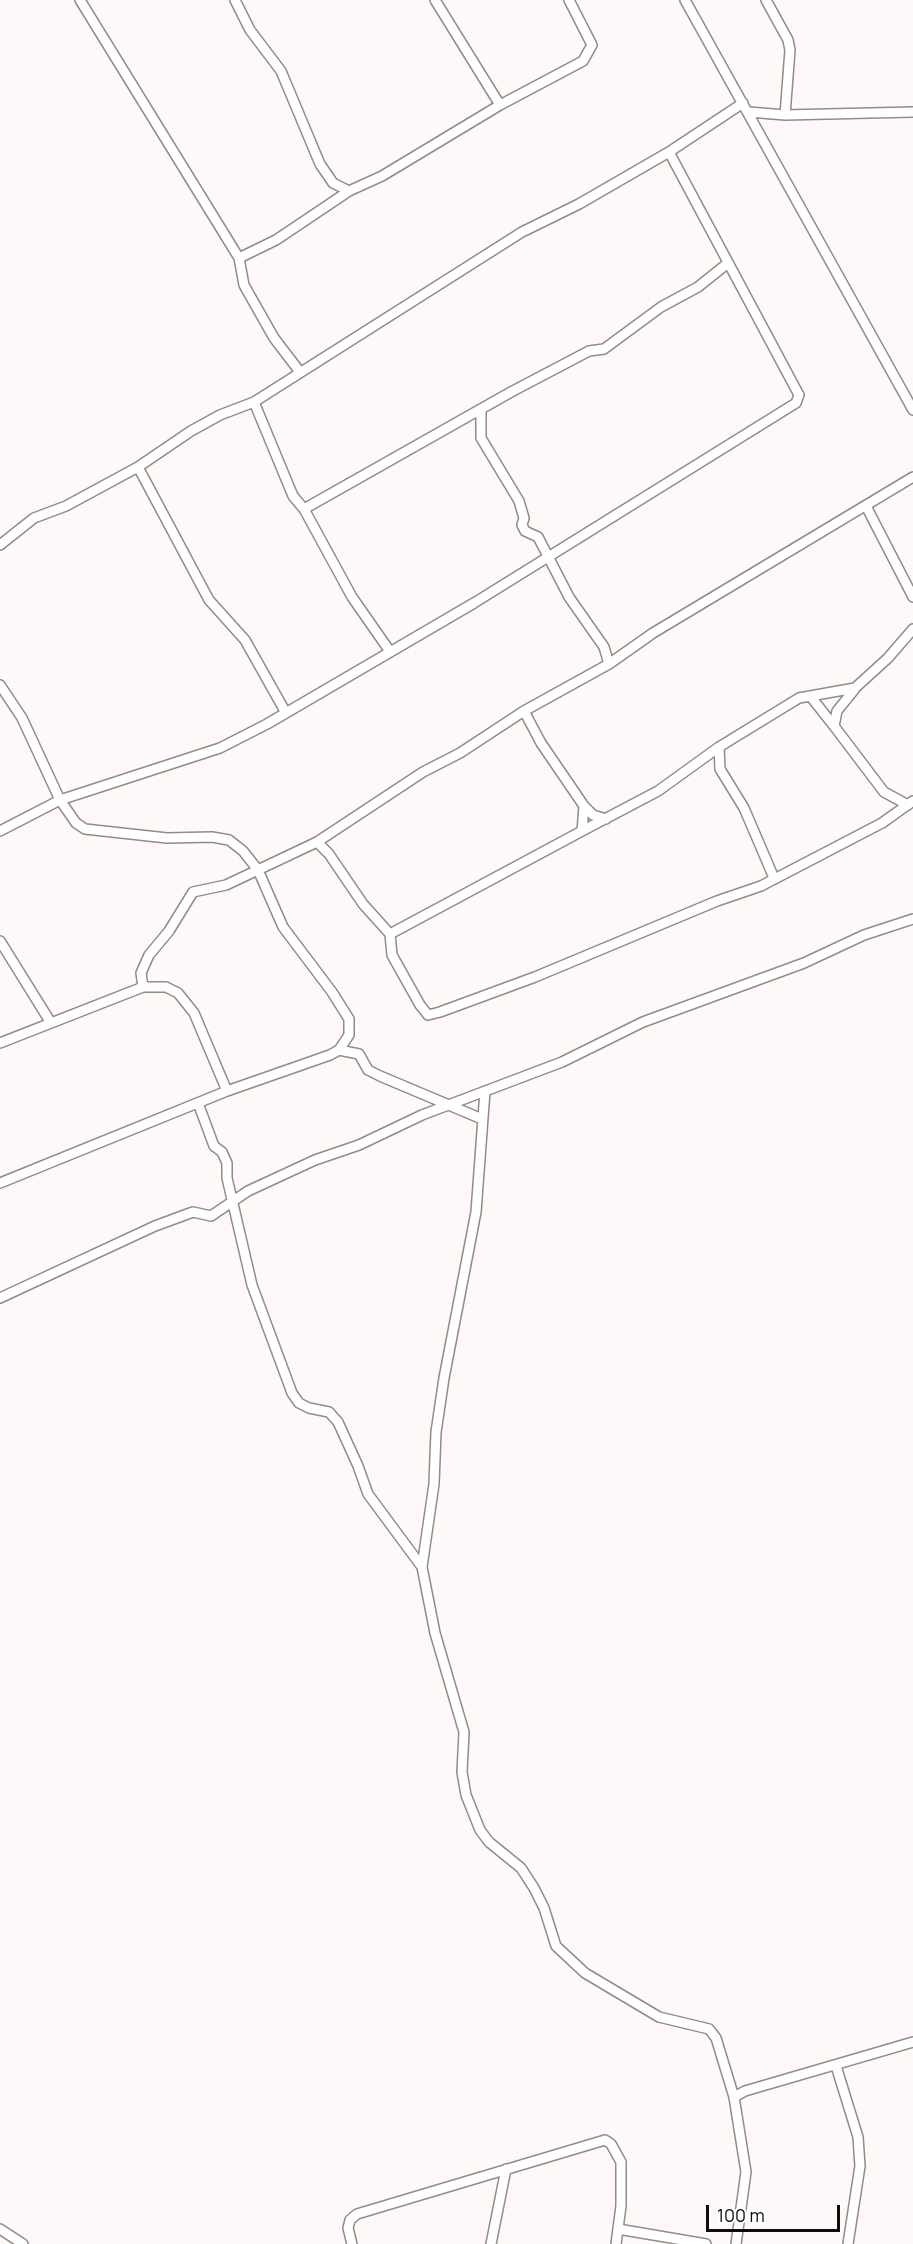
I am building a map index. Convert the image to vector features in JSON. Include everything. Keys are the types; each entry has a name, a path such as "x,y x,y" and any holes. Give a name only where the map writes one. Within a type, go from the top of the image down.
{"street":[{"path":"80,0 239,258 244,285 274,338 300,372"},
{"path":"236,0 250,30 281,71 320,164 333,183 349,191"},
{"path":"435,0 500,105"},
{"path":"239,258 276,240 349,191 382,176 500,105 588,56 592,45 569,0"},
{"path":"686,0 913,410"},
{"path":"766,0 788,40 790,50 785,115"},
{"path":"0,545 34,518 66,506 138,467 191,431 220,415 254,402 522,232 579,204 669,152 743,103"},
{"path":"749,112 785,115 913,112"},
{"path":"0,831 60,800 220,748 286,713 389,650 474,603 796,403 800,395 669,152"},
{"path":"304,509 573,359 589,351 604,349 644,319 698,287 729,263"},
{"path":"254,402 293,496 304,509 352,597 389,650"},
{"path":"481,410 481,438 499,464 519,501 525,531 538,537 569,597 604,647 609,664"},
{"path":"138,467 209,600 245,640 286,713"},
{"path":"143,987 141,973 149,955 169,931 193,892 226,885 316,842 382,798 460,753 524,711 609,664 653,633 913,477"},
{"path":"866,506 913,597"},
{"path":"834,726 837,711 855,688 888,658 913,629"},
{"path":"0,685 22,718 60,800 76,823 96,832 229,840 258,870 283,927 332,992 349,1019 349,1035 368,1070 427,1098 453,1105 482,1119"},
{"path":"390,934 513,866 658,791 719,747 799,698 855,688"},
{"path":"810,697 888,796 910,803"},
{"path":"524,711 541,743 584,806 593,815 606,819"},
{"path":"719,747 720,769 744,808 774,878"},
{"path":"887,819 888,796"},
{"path":"316,842 329,854 363,904 390,934 392,955 428,1015 536,977 706,905 761,886 887,819 910,803"},
{"path":"582,831 584,806"},
{"path":"0,1298 155,1226 193,1212 211,1216 233,1201 315,1160 359,1145 422,1115 562,1062 643,1022 804,963 864,935 913,919"},
{"path":"0,941 51,1023"},
{"path":"0,1043 143,987 166,987 178,993 194,1013 227,1092"},
{"path":"339,1050 349,1035"},
{"path":"0,1183 198,1103 339,1050 359,1054"},
{"path":"485,1091 477,1212 444,1378 436,1432 434,1484 422,1567 435,1633 464,1732 462,1772 466,1795 480,1830 528,1878 544,1908 556,1946 585,1973 659,2017 709,2029 716,2038 734,2097 746,2172 736,2244"},
{"path":"198,1103 214,1146 222,1152 226,1163 252,1285 292,1393 299,1402 309,1408 330,1412 338,1422 368,1494 422,1567"},
{"path":"734,2097 745,2091 913,2042"},
{"path":"836,2066 858,2137 860,2166 849,2244"},
{"path":"352,2244 348,2228 350,2220 357,2214 605,2140 611,2144 621,2162 616,2244"},
{"path":"491,2244 506,2169"},
{"path":"0,2229 23,2244"},
{"path":"618,2229 706,2244"}]}
